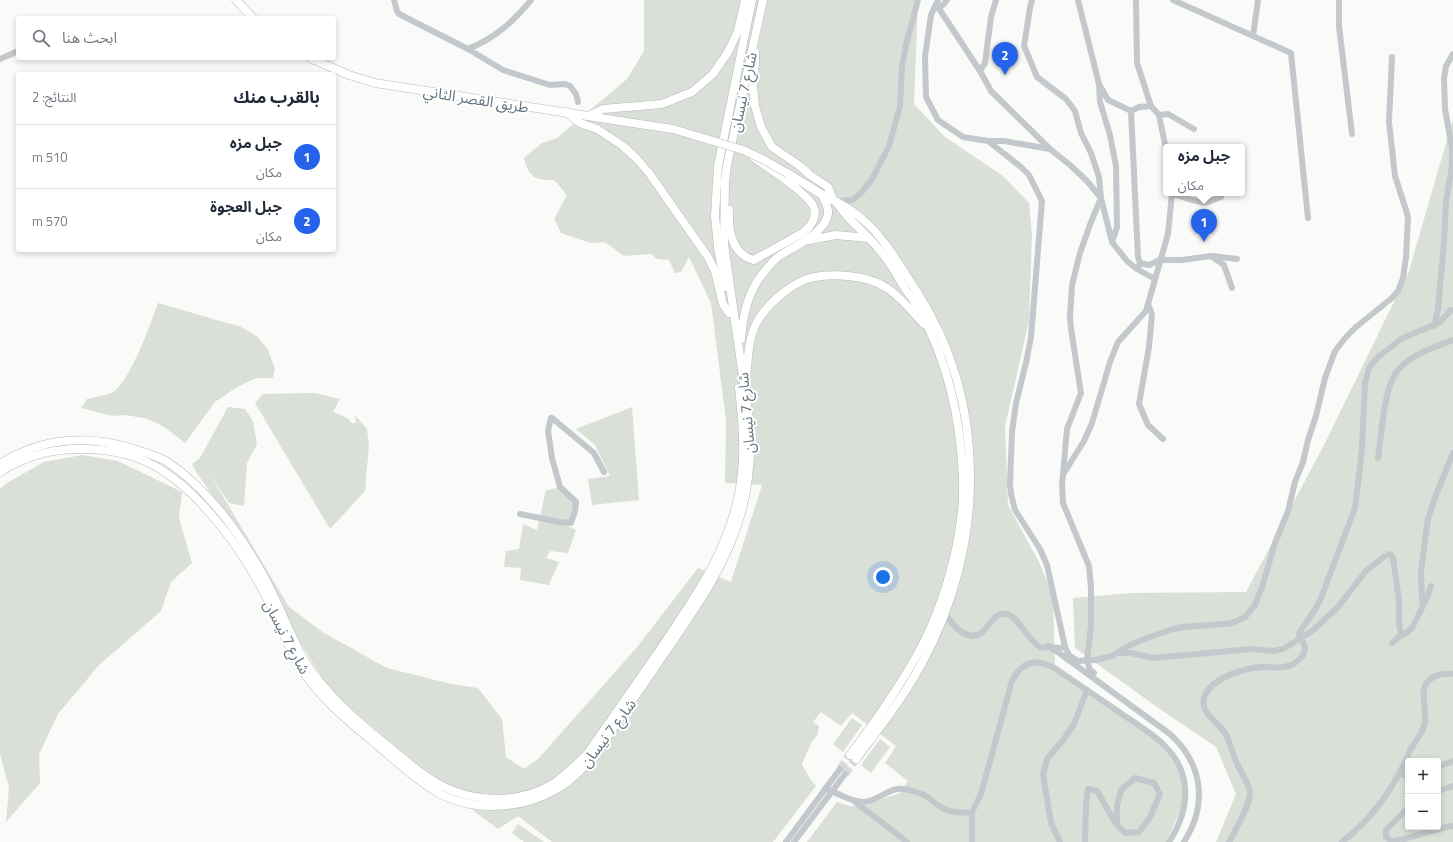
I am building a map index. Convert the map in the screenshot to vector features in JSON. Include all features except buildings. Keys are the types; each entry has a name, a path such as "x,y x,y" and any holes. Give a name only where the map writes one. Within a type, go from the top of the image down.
{"main road":[{"path":"236,0 251,16"},
{"path":"588,116 603,109 662,104 692,92 712,74 728,52 738,31 745,0"},
{"name":"شارع 7 نيسان","path":"0,464 15,455 32,448 68,440 100,440 151,454 165,461 195,484 229,523 264,576 304,661 330,695 345,710 422,774 440,785 460,794 476,798 495,799 519,797 552,784 571,771 588,753 693,601 723,543 739,493 744,454 744,428 729,313 718,247 716,216 718,166 752,0"},
{"name":"شارع 7 نيسان","path":"0,472 18,461 34,455 68,449 99,449 122,453 148,462 167,473 192,494 222,527 258,580 298,665 330,705 340,715 418,779 437,792 457,800 495,806 521,803 555,790 575,776 593,758 698,605 729,546 741,514 746,495 751,454 750,426 724,244 725,182 727,165 763,0"},
{"path":"754,39 754,106 761,128 772,147 828,187 835,200 843,212 893,267 919,309 940,357 952,395 959,432 963,481 960,525 954,557 944,595 926,639 902,682 853,757 909,686 923,662 945,614 962,560 970,509 971,478 968,436 959,387 934,321 884,242 862,218 835,200 785,176"},
{"name":"طريق القصر الثاني","path":"315,60 349,75 375,83 673,129 743,150 764,160 785,176"},
{"path":"565,112 580,123 597,129 623,146 649,173 699,242 708,257 715,271 723,304 729,313"},
{"path":"725,182 729,200 728,217 733,240 740,254 754,260 804,232 811,226 815,217 814,207 785,176"},
{"path":"740,354 743,319 748,300 755,286 764,272 777,258 820,229 828,214 827,205 822,194"},
{"path":"804,241 836,235 868,238"},
{"path":"745,388 752,334 756,322 780,295 807,279 821,276 853,276 872,280 888,288 929,330"}],"street":[{"path":"394,0 394,6 400,14 468,49 491,64 517,76 550,85 565,84 570,86 576,94 578,102"},
{"path":"468,49 480,44 502,30 531,0"},
{"path":"835,200 852,200 860,193 872,179 890,146 900,106 902,67 906,45 918,0"},
{"path":"938,0 936,8 931,15 925,56 926,97 938,120 963,137 988,141 1004,141 1050,149"},
{"path":"936,8 943,5 946,0"},
{"path":"980,71 985,63 991,17 996,0"},
{"path":"1032,0 1024,46 1037,77 1066,99 1075,111 1081,133 1092,152 1099,177 1101,198 1112,242 1127,261 1138,266 1154,279"},
{"path":"1078,0 1099,84 1100,102 1110,135 1116,166 1117,227 1112,242"},
{"path":"1136,0 1136,63 1151,106 1159,115 1165,144"},
{"path":"1173,0 1291,53 1308,218"},
{"path":"1253,36 1258,0"},
{"path":"1339,0 1339,26 1352,134"},
{"path":"936,8 980,71 991,91 1050,149 1087,181 1101,198"},
{"path":"0,59 16,52"},
{"path":"1434,326 1438,309 1446,201 1452,166 1452,149 1445,109 1444,78 1446,66 1453,54"},
{"path":"988,141 1029,175 1042,201 1031,337 1013,419 1010,443 1011,494 1015,510 1040,548 1047,565 1065,647 1069,655 1077,661 1112,656 1126,647 1146,638 1173,629 1224,624 1240,620 1250,612 1259,597 1275,543 1288,511 1295,482 1303,462 1316,416 1325,378 1335,351 1346,336 1392,298 1398,291 1404,278 1408,217 1395,176 1390,126 1392,57"},
{"path":"1099,84 1108,100 1131,112"},
{"path":"1131,112 1139,107 1151,106"},
{"path":"1131,112 1138,266"},
{"path":"1159,115 1168,114 1194,129"},
{"path":"1064,473 1084,441 1092,423 1110,362 1118,342 1146,310 1168,234 1172,196"},
{"path":"1182,196 1205,203 1221,197"},
{"path":"1094,673 1088,665 1087,660 1091,625 1090,576 1086,558 1063,503 1062,490 1067,429 1081,393 1070,330 1072,285 1090,222 1101,198"},
{"path":"1138,266 1149,265 1160,260 1182,260 1211,256 1237,259"},
{"path":"1211,256 1224,265 1232,288"},
{"path":"1148,304 1152,314 1149,347 1139,404 1148,425 1164,439"},
{"path":"1229,842 1246,807 1250,792 1227,737 1205,710 1204,696 1214,683 1240,672 1261,667 1284,667 1295,663 1304,654 1304,644 1300,639 1299,634 1321,598 1355,508 1362,449 1365,383 1369,368 1377,358 1401,339 1418,331 1434,326 1444,319 1451,310"},
{"path":"1378,458 1389,391 1393,377 1406,364 1424,351 1453,340"},
{"path":"520,514 571,523 576,511 576,502 560,487 554,466 548,432 551,418 594,453 604,472"},
{"path":"1423,604 1421,571 1428,519 1453,453"},
{"path":"1120,652 1153,658 1252,649 1279,650 1300,639 1338,607 1365,572 1389,554 1393,558 1398,591 1401,635"},
{"path":"1392,643 1412,628 1430,586"},
{"path":"945,614 956,628 968,635 974,636 982,633 998,615 1010,615 1017,621 1036,646 1041,648 1048,646 1059,649 1065,647"},
{"path":"1048,646 1170,734 1182,745 1194,769 1198,781 1199,796 1199,808 1194,823 1184,842"},
{"path":"972,842 972,812 981,794 1012,681 1020,669 1029,663 1043,663 1056,669 1156,738 1164,745 1177,762 1182,773 1186,801 1179,825 1169,842"},
{"path":"1342,842 1371,814 1400,773 1411,748 1420,735 1425,724 1426,715 1424,692 1426,684 1441,674 1453,674"},
{"path":"1060,842 1051,823 1043,774 1047,759 1064,739 1074,724 1087,690"},
{"path":"1441,766 1453,761"},
{"path":"786,842 825,789 842,772 832,791 794,842"},
{"path":"1400,773 1405,776"},
{"path":"1085,842 1088,789 1098,791 1117,825 1125,833 1139,832 1150,817 1160,794 1154,783 1135,778 1121,790 1117,806 1117,825"},
{"path":"1441,790 1453,786"},
{"path":"854,801 865,802 898,788 921,793 932,799 940,806 955,812 963,814 972,812"},
{"path":"825,789 854,801 907,842"},
{"path":"1405,811 1386,830 1386,837 1391,841 1400,841 1433,830"},
{"path":"1441,828 1453,826"}],"shaded area":[{"path":"644,0 918,0 914,104 945,137 1003,176 1029,203 1032,235 1029,321 1005,426 1008,505 1039,562 1053,596 1055,669 1160,741 1186,777 1184,803 1166,842 807,842 837,802 849,806 862,806 900,793 908,781 885,763 896,746 852,713 841,726 821,712 813,722 819,726 817,736 811,743 802,764 810,779 816,786 773,842 552,842 518,816 498,829 390,742 330,690 285,620 220,506 192,464 200,458 228,407 245,409 253,421 257,444 247,463 244,506 229,503 209,473 289,607 324,633 387,668 451,684 478,688 502,719 506,757 524,769 539,758 638,646 698,568 731,582 762,485 725,483 726,420 711,303 689,257 681,272 675,273 669,260 657,259 651,254 624,256 605,242 591,243 561,233 554,219 567,195 554,180 537,178 531,174 524,158 542,143 557,138 627,79 644,51"},
{"path":"1453,119 1453,842 1216,842 1236,794 1216,747 1075,648 1073,598 1132,593 1246,592 1325,443 1409,271"},
{"path":"158,303 241,327 258,337 268,350 275,369 273,378 256,378 237,387 215,402 185,443 166,428 148,419 126,415 112,416 81,408 87,399 111,393 118,388 139,352"},
{"path":"315,393 340,399 333,412 347,418 352,423 356,423 355,415 367,429 369,445 365,491 330,529 255,403 263,394"},
{"path":"632,407 639,500 592,505 588,479 610,476 595,445 576,429"},
{"path":"82,455 118,461 182,492 179,518 192,563 171,582 161,611 99,665 58,714 39,754 40,783 6,822 9,787 0,754 0,489 7,483 44,462"},
{"path":"558,488 574,505 568,526 576,530 568,553 550,551 546,558 559,562 549,585 520,580 521,568 504,567 506,551 519,549 523,524 537,530 546,490"},
{"path":"852,718 862,725 843,752 833,744"},
{"path":"880,739 890,747 871,773 861,765"},
{"path":"518,824 544,842 524,842 512,833"}],"tunnel":[{"path":"840,769 850,755"},
{"path":"845,774 856,759"}],"place":[{"name":"جبل العجوة","path":"1005,75"},
{"name":"جبل مزه","path":"1204,242"}]}
